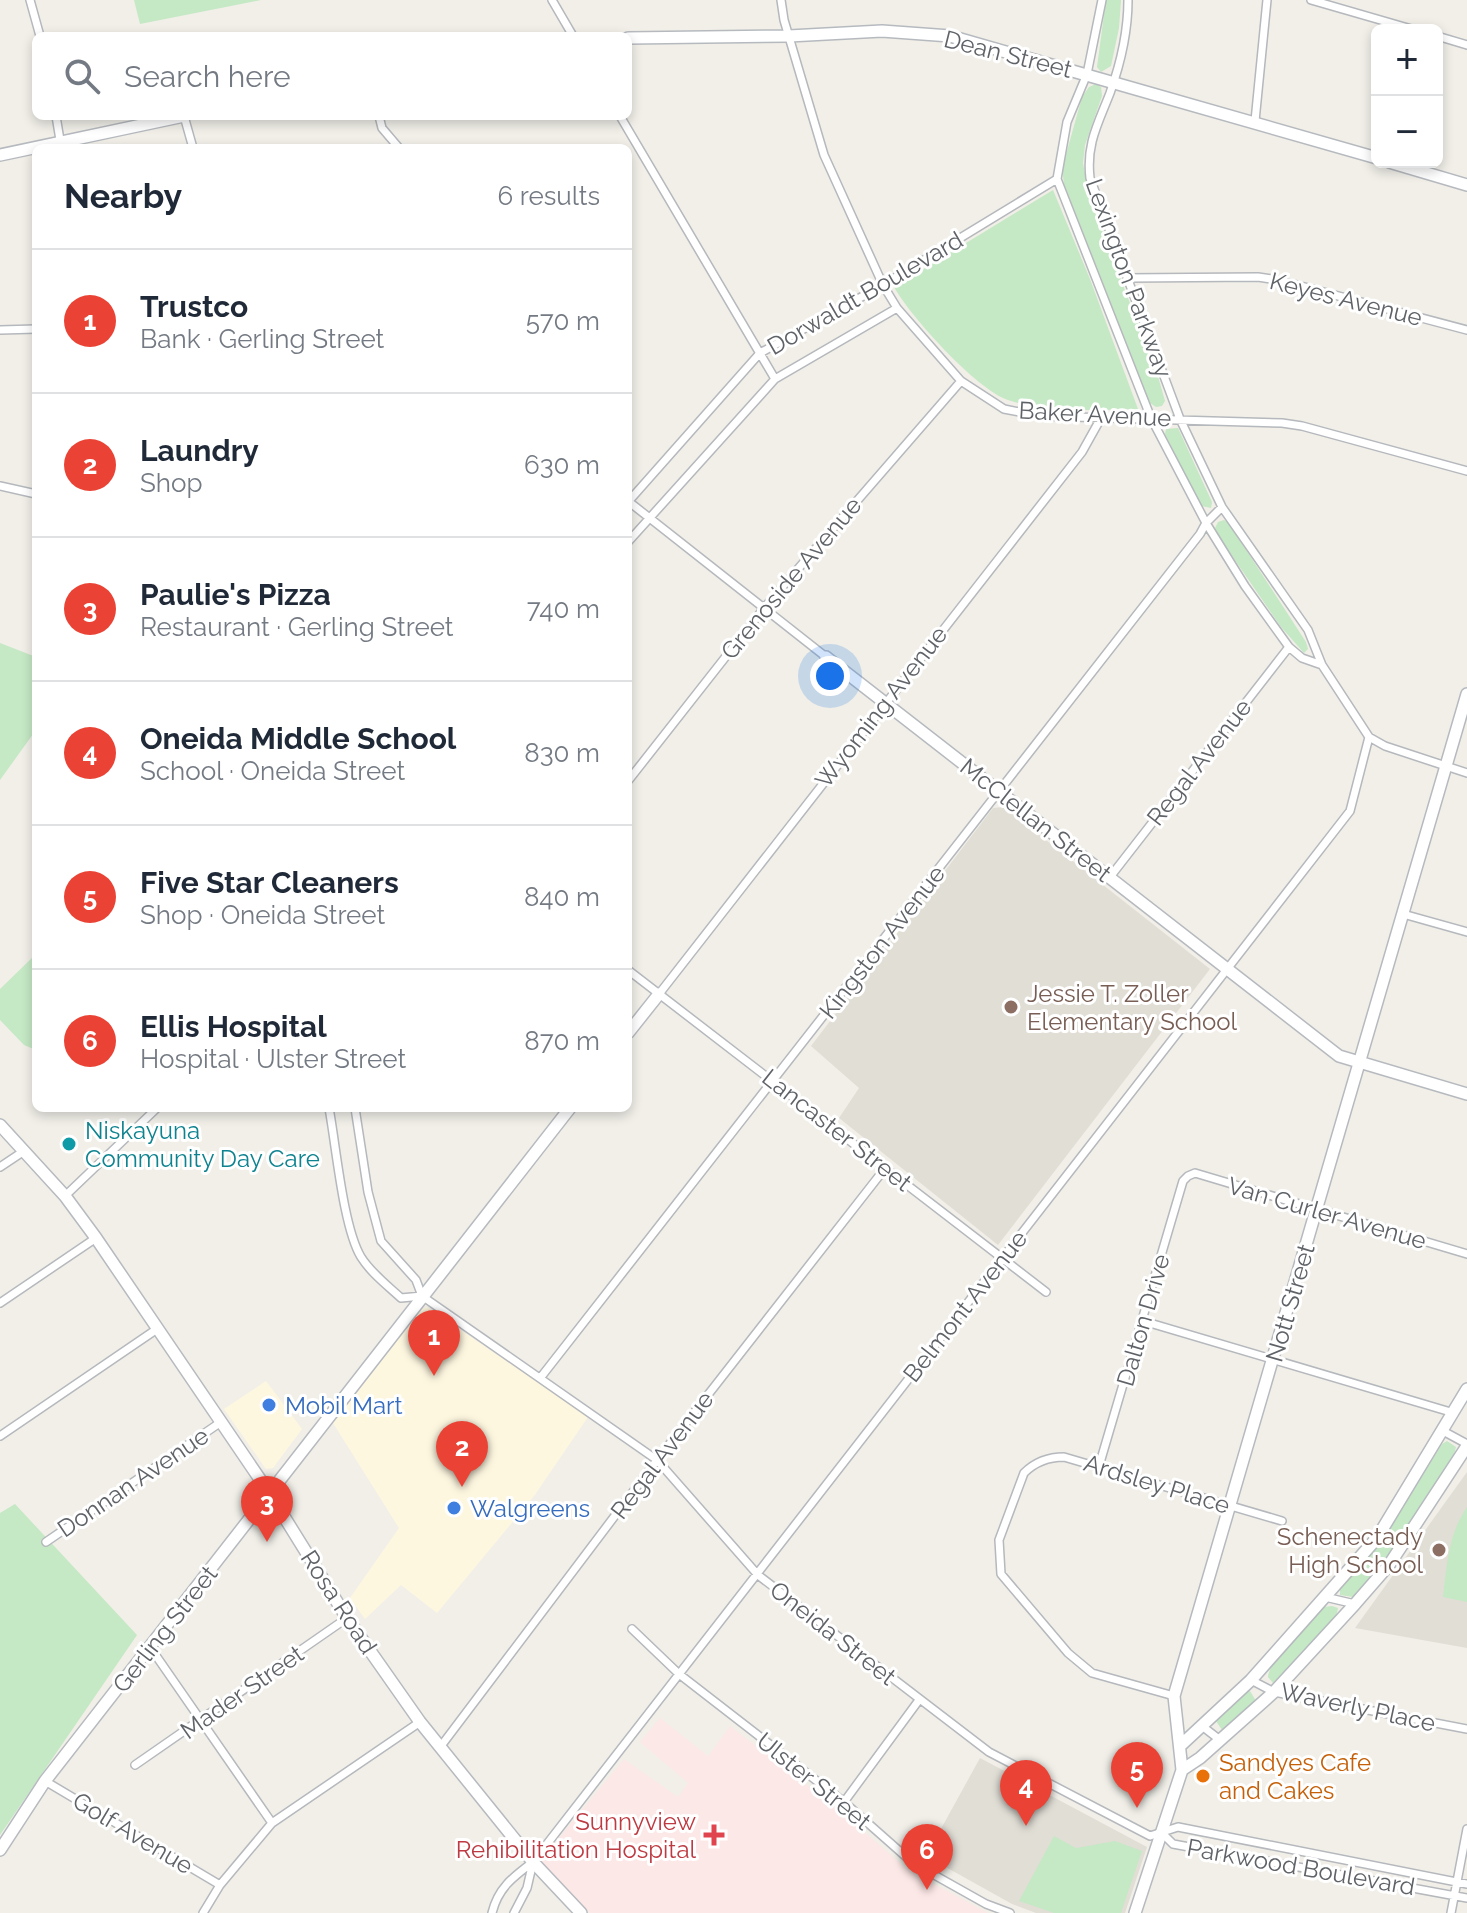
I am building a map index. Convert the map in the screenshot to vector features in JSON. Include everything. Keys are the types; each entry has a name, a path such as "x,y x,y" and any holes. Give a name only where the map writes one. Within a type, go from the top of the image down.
{"street":[{"path":"30,0 39,32"},
{"path":"552,0 571,32"},
{"name":"Baker Avenue","path":"781,0 824,155 883,285 897,308 961,381 1004,409 1040,416 1302,426 1467,471"},
{"name":"Lexington Parkway","path":"1102,0 1087,74 1067,122 1057,179 1151,418 1206,523 1245,586 1289,647 1302,658 1322,665"},
{"name":"Lexington Parkway","path":"1128,0 1128,18 1113,81 1088,155 1096,199 1180,419 1222,507 1308,630 1322,665 1369,737"},
{"path":"1255,121 1267,0"},
{"path":"1311,0 1394,24"},
{"name":"Dean Street","path":"632,38 789,36 882,31 950,36 1371,156"},
{"path":"1443,38 1467,45"},
{"path":"57,120 60,140"},
{"path":"44,144 163,120"},
{"path":"185,120 192,144"},
{"path":"380,120 382,128 396,144"},
{"path":"622,120 775,379"},
{"path":"0,155 32,147"},
{"path":"1409,168 1467,185"},
{"name":"Dorwaldt Boulevard","path":"632,497 760,353 883,285 1057,179"},
{"name":"Keyes Avenue","path":"1127,278 1258,277 1278,280 1467,330"},
{"name":"Dorwaldt Boulevard","path":"632,538 775,379 897,308"},
{"path":"0,330 32,329"},
{"name":"Grenoside Avenue","path":"632,776 764,608 961,381"},
{"name":"Wyoming Avenue","path":"659,994 1082,452 1101,418"},
{"path":"0,486 32,493"},
{"name":"McClellan Street","path":"632,504 1339,1056 1467,1094"},
{"name":"Kingston Avenue","path":"541,1377 1206,523 1222,507"},
{"name":"Regal Avenue","path":"1110,877 1289,647"},
{"name":"Nott Street","path":"1135,1913 1182,1770 1174,1696 1467,694"},
{"path":"1369,737 1385,746 1467,773"},
{"name":"Belmont Avenue","path":"533,1862 1350,811 1369,737"},
{"path":"1403,914 1467,932"},
{"name":"Lancaster Street","path":"632,973 1046,1292"},
{"path":"632,1028 659,994"},
{"path":"65,1196 153,1112"},
{"path":"330,1112 351,1230 361,1256 401,1298 422,1296 416,1280 381,1241 368,1192 356,1112"},
{"name":"Gerling Street","path":"0,1850 45,1781 567,1112"},
{"name":"Rosa Road","path":"0,1125 65,1196 96,1238 270,1494 347,1618 420,1722 533,1862 581,1913"},
{"path":"0,1167 24,1151"},
{"name":"Regal Avenue","path":"441,1746 657,1460 886,1167"},
{"name":"Van Curler Avenue","path":"1188,1176 1195,1173 1467,1254"},
{"name":"Dalton Drive","path":"1099,1466 1183,1181 1188,1176"},
{"path":"0,1303 96,1238"},
{"name":"Oneida Street","path":"422,1296 657,1460 758,1575 989,1752 1150,1836 1162,1833"},
{"path":"1143,1321 1454,1413"},
{"path":"0,1436 157,1329"},
{"path":"1180,1746 1251,1680 1377,1538 1467,1389"},
{"name":"Donnan Avenue","path":"46,1542 221,1422"},
{"path":"1182,1770 1200,1758 1274,1692 1389,1565 1467,1445 1443,1431"},
{"name":"Ardsley Place","path":"1174,1696 1092,1673 1068,1653 1001,1574 999,1540 1024,1473 1032,1465 1052,1457 1064,1457 1282,1521"},
{"path":"1325,1597 1355,1604"},
{"name":"Mader Street","path":"135,1765 347,1618"},
{"name":"Ulster Street","path":"632,1629 679,1674 844,1802 913,1863 986,1904 1010,1913"},
{"path":"150,1647 272,1823"},
{"name":"Waverly Place","path":"1251,1680 1274,1692 1467,1729"},
{"path":"844,1802 919,1700"},
{"path":"203,1913 220,1885 272,1823 420,1722"},
{"path":"1202,1726 1220,1740"},
{"name":"Golf Avenue","path":"45,1781 220,1885"},
{"name":"Parkwood Boulevard","path":"1467,1884 1178,1827 1162,1833 1173,1844 1467,1898"},
{"path":"1451,1913 1467,1829"},
{"path":"492,1913 496,1896 509,1880 533,1862"},
{"path":"514,1913 527,1888 533,1862"}],"shaded area":[{"name":"Jessie T. Zoller Elementary School","path":"1004,807 1210,969 998,1245 839,1118 859,1088 811,1046 993,808"},
{"path":"427,1307 588,1417 534,1496 437,1613 401,1585 365,1619 350,1598 399,1528 333,1423 422,1309"},
{"path":"266,1381 302,1429 273,1468 266,1469 224,1409"},
{"name":"Schenectady High School","path":"1467,1472 1467,1648 1355,1628"},
{"name":"Sunnyview Rehibilitation Hospital","path":"660,1718 708,1756 730,1726 838,1809 908,1870 988,1913 590,1913 540,1861 624,1759 678,1797 688,1783 640,1742"},
{"path":"980,1758 1147,1847 1125,1913 1036,1913 1012,1904 926,1856"}],"green space":[{"path":"134,0 261,0 140,24"},
{"path":"1106,0 1121,0 1111,66 1101,72 1097,67"},
{"path":"1096,84 1101,87 1102,96 1085,145 1083,163 1089,197 1157,373 1165,401 1162,406 1156,407 1150,403 1064,184 1062,169 1082,97 1089,87"},
{"path":"1053,190 1138,409 1055,409 1008,400 979,382 945,351 914,316 894,287"},
{"path":"1178,428 1212,502 1211,508 1201,506 1165,434 1166,429"},
{"path":"1224,520 1306,642 1308,649 1304,653 1281,627 1219,537 1215,528 1218,522"},
{"path":"0,643 32,655 32,736 0,780"},
{"path":"32,958 32,1048 24,1045 0,1020 0,989"},
{"path":"1447,1441 1456,1447 1454,1455 1407,1529 1353,1597 1340,1595 1340,1585 1383,1537 1442,1444"},
{"path":"15,1504 137,1635 0,1835 0,1513"},
{"path":"1467,1507 1467,1602 1443,1597 1452,1539"},
{"path":"1324,1607 1338,1608 1336,1618 1273,1683 1268,1677 1270,1669 1282,1650"},
{"path":"1250,1691 1256,1701 1222,1730 1216,1721 1242,1694"},
{"path":"1054,1836 1076,1848 1115,1841 1142,1851 1121,1913 1054,1913 1019,1901"}],"place":[{"name":"Jessie T. Zoller Elementary School","path":"1011,1007"},
{"name":"Niskayuna Community Day Care","path":"69,1144"},
{"name":"Trustco","path":"434,1376"},
{"name":"Mobil Mart","path":"269,1405"},
{"name":"Laundry","path":"462,1487"},
{"name":"Walgreens","path":"454,1508"},
{"name":"Paulie's Pizza","path":"267,1542"},
{"name":"Schenectady High School","path":"1439,1550"},
{"name":"Sandyes Cafe and Cakes","path":"1203,1776"},
{"name":"Five Star Cleaners","path":"1137,1808"},
{"name":"Oneida Middle School","path":"1026,1826"},
{"name":"Sunnyview Rehibilitation Hospital","path":"714,1835"},
{"name":"Ellis Hospital","path":"927,1890"}]}
